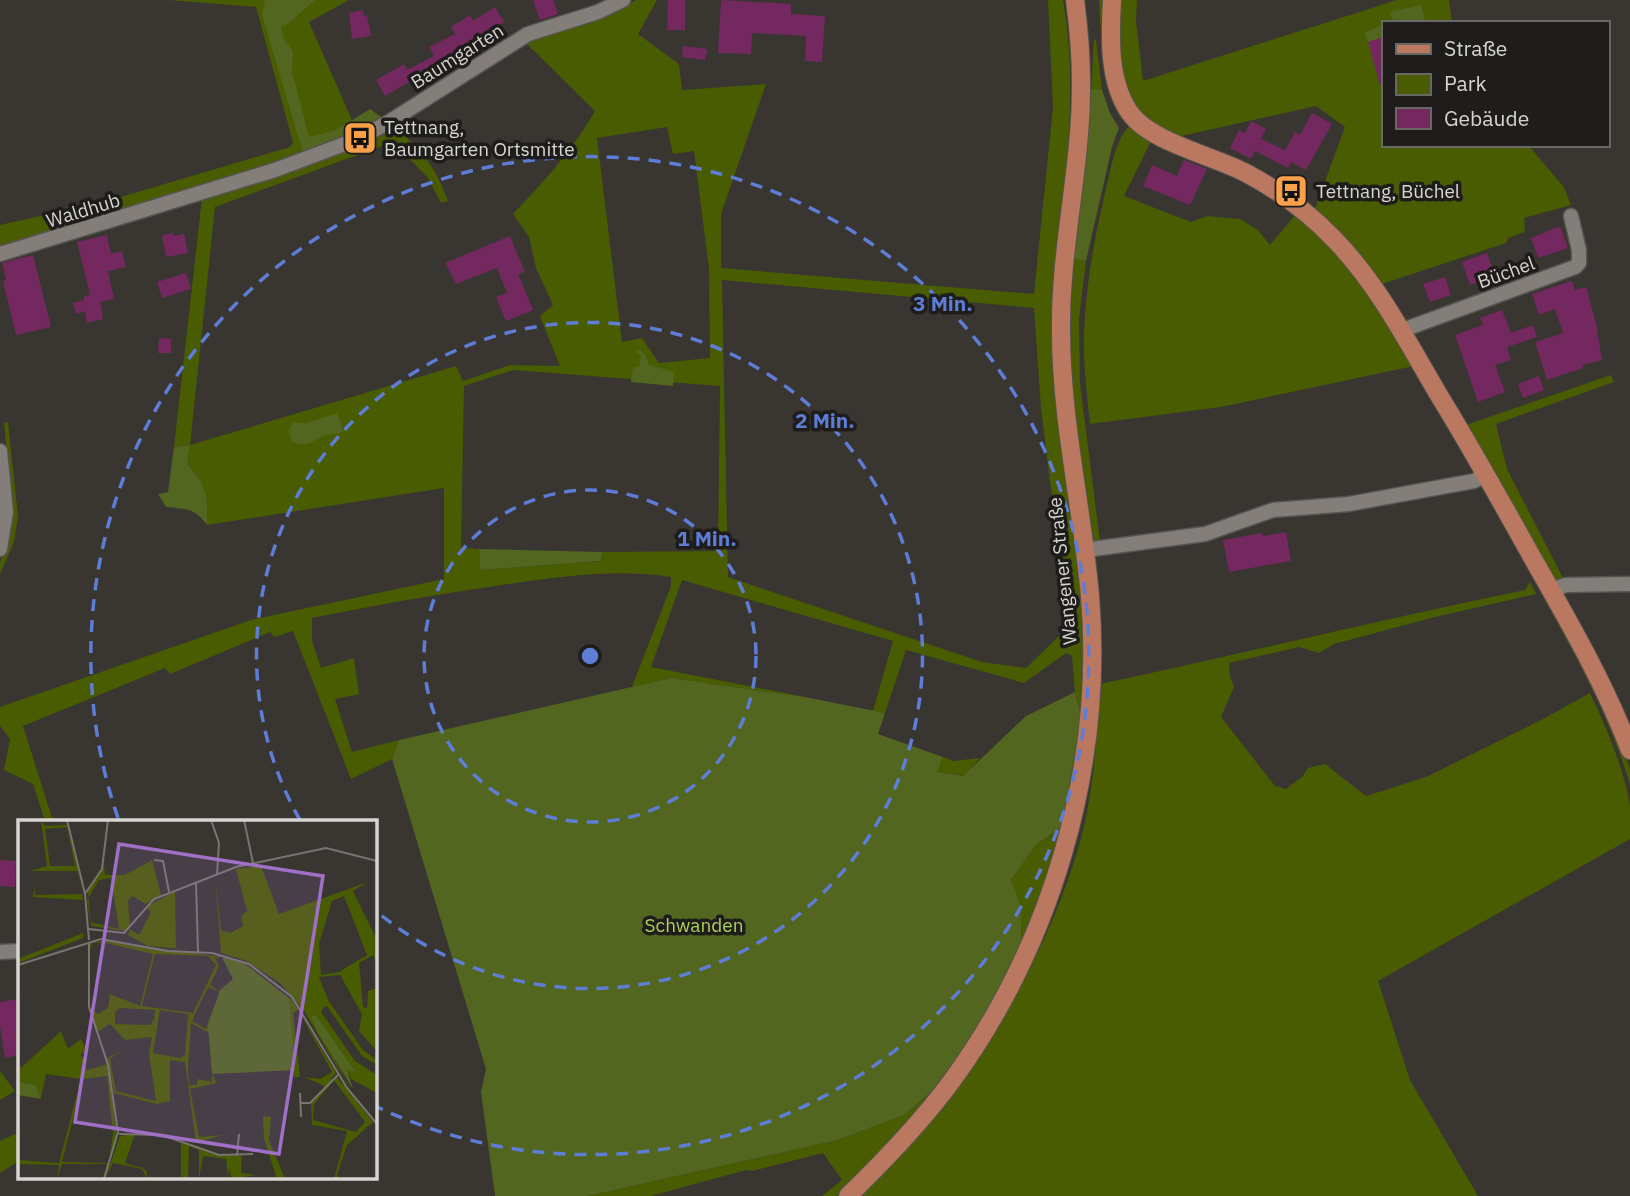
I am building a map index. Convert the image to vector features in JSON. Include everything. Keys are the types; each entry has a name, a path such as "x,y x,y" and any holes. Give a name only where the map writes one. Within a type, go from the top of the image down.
{"main road":[{"name":"Wangener Straße","path":"848,1196 910,1133 969,1056 989,1025 1018,971 1051,892 1074,810 1089,714 1092,634 1085,550 1066,417 1060,323 1079,131 1080,51 1075,0"},
{"path":"1112,0 1111,36 1115,71 1122,100 1131,116 1154,133 1251,176 1300,209 1345,251 1371,285 1486,474 1551,590 1605,691 1630,750"}],"street":[{"name":"Baumgarten","path":"177,201 355,141 528,34 598,12 623,0"},
{"name":"Waldhub","path":"0,254 177,201"},
{"name":"Büchel","path":"1400,331 1575,267 1579,250 1571,216"},
{"path":"0,451 6,512 0,549"},
{"path":"1085,550 1205,534 1273,510 1349,505 1475,481 1486,474"},
{"path":"1551,590 1566,585 1630,584"},
{"path":"0,952 18,951"}],"green space":[{"path":"169,0 349,0 309,22 359,136 299,157 0,247 0,225 107,201 290,147 293,142 256,7"},
{"path":"265,0 315,0 281,27 284,40 293,51 292,72 309,137 336,130 370,109 381,117 372,128 303,153 262,15"},
{"path":"636,0 657,0 638,34 679,64 682,90 766,84 721,214 721,268 1034,294 1053,107 1048,0 1063,0 1069,48 1070,96 1053,334 1054,382 1081,588 1081,716 1075,692 1072,656 1066,653 1024,683 906,650 885,713 873,711 893,641 682,580 651,667 805,697 671,678 632,687 671,586 671,577 607,573 565,577 430,596 312,618 312,641 321,668 354,658 359,694 335,699 352,752 399,740 392,759 351,779 293,631 274,637 270,632 170,674 165,668 23,726 53,820 45,820 33,784 4,770 10,739 0,726 0,707 251,620 444,579 444,488 207,525 205,491 187,463 190,445 456,366 463,381 510,365 560,366 540,316 553,305 536,268 529,237 513,214 567,152 595,111 525,42","holes":["667,127 673,154 694,151 709,269 710,358 659,363 642,338 622,342 597,138","722,280 1034,308 1041,408 1051,489 1063,554 1068,610 1058,637 1026,668 982,662 728,577","513,370 720,386 718,551 603,552 600,561 480,570 479,549 461,548 464,386"]},
{"path":"1099,0 1104,0 1124,119 1121,119 1114,105 1105,76"},
{"path":"1119,0 1137,0 1136,21 1143,81 1397,0 1449,0 1452,21 1382,21 1382,147 1530,147 1564,187 1571,205 1524,218 1525,232 1508,238 1506,243 1379,285 1314,211 1345,127 1316,106 1177,137 1157,127 1131,98 1124,81 1118,42"},
{"path":"1421,5 1425,21 1393,21 1390,12"},
{"path":"1382,25 1382,37 1368,42 1364,33"},
{"path":"1094,39 1096,40 1102,90 1091,90"},
{"path":"1091,90 1102,90 1119,128 1112,147 1086,261 1074,259"},
{"path":"393,126 412,142 426,159 448,201 441,203 428,178 393,142 215,207 190,445 174,447 202,198"},
{"path":"1129,126 1152,139 1124,196 1191,222 1207,216 1240,219 1258,230 1270,245 1296,214 1330,244 1372,297 1414,366 1221,407 1090,424 1084,345 1089,277 1112,161 1120,139"},
{"path":"1074,259 1086,261 1079,319 1080,384 1100,542 1094,543 1073,401 1070,325"},
{"path":"640,350 645,354 649,365 674,372 673,386 631,382 633,368 639,366 641,357 636,352"},
{"path":"1611,375 1614,382 1496,424 1507,469 1563,578 1630,579 1557,587 1466,425"},
{"path":"337,413 343,431 306,444 292,442 288,431 293,423 307,423"},
{"path":"8,422 18,516 14,542 0,574 12,505 4,423"},
{"path":"190,445 187,463 205,491 207,525 194,512 166,507 158,494 168,492 174,447"},
{"path":"479,549 603,552 600,561 480,570"},
{"path":"1530,582 1536,594 1334,644 1319,653 1299,647 1229,663 1234,687 1221,717 1275,786 1286,789 1303,776 1308,768 1325,764 1366,796 1426,777 1590,693 1624,778 1630,806 1630,839 1378,981 1410,1080 1478,1196 860,1196 897,1158 963,1077 1020,988 1043,941 1063,892 1085,823 1094,763 1100,684 1525,590"},
{"path":"1548,595 1621,743 1630,769 1630,784 1592,688 1543,597"},
{"name":"Schwanden","path":"671,678 805,697 885,713 878,734 943,757 937,772 963,776 1026,716 1075,692 1081,716 1063,826 1036,845 1011,880 1021,907 1021,946 997,995 940,1084 904,1115 838,1140 588,1196 495,1196 481,1092 486,1069 392,759 399,740"},
{"path":"943,757 953,761 980,758 964,776 937,772"},
{"path":"1063,826 1044,887 1021,946 1011,880 1036,845"},
{"path":"0,1071 15,1091 0,1100"},
{"path":"940,1084 904,1128 837,1196 822,1196 842,1180 823,1153 752,1171 746,1170 651,1196 588,1196 838,1140 904,1115"},
{"path":"18,1132 18,1162 0,1173 0,1141"}],"building":[{"path":"533,0 553,0 558,14 540,20"},
{"path":"668,0 685,0 685,30 667,30"},
{"path":"721,0 791,4 791,14 825,16 822,62 805,61 806,36 752,33 751,54 718,53"},
{"path":"495,7 504,22 483,36 488,44 429,77 426,72 385,96 376,80 404,64 407,70 434,56 429,47 455,34 451,27 470,15 473,21"},
{"path":"363,10 364,16 367,15 371,36 352,39 349,13"},
{"path":"1382,37 1380,85 1368,42"},
{"path":"683,46 707,49 705,60 682,57"},
{"path":"1312,113 1332,124 1306,170 1291,162 1288,168 1255,151 1251,159 1230,148 1239,130 1245,133 1251,121 1266,129 1261,139 1285,150 1295,132 1300,135"},
{"path":"1184,160 1207,169 1190,205 1143,186 1152,165 1177,176"},
{"path":"1560,226 1568,248 1538,258 1531,238"},
{"path":"173,233 174,236 184,234 188,253 166,257 162,235"},
{"path":"107,235 111,254 122,251 126,267 108,271 114,299 100,302 103,319 87,323 85,311 76,314 73,303 90,295 77,242"},
{"path":"510,236 525,272 518,274 533,310 506,321 496,297 507,293 497,268 456,284 445,263"},
{"path":"1487,253 1495,276 1470,285 1462,262"},
{"path":"33,255 51,327 16,335 3,281 6,280 2,263"},
{"path":"186,273 191,289 162,298 157,282"},
{"path":"1445,277 1451,295 1430,302 1423,284"},
{"path":"1572,281 1575,290 1586,287 1602,360 1582,365 1583,368 1547,380 1535,342 1563,333 1555,309 1539,315 1532,294"},
{"path":"1502,310 1511,333 1533,325 1537,337 1507,347 1511,360 1495,365 1505,392 1478,402 1455,335 1483,325 1480,318"},
{"path":"159,338 171,339 171,353 158,353"},
{"path":"1539,376 1544,390 1523,398 1518,384"},
{"path":"1286,532 1291,561 1229,572 1223,540"},
{"path":"0,860 16,861 15,887 0,886"},
{"path":"18,999 18,1055 5,1058 0,1026 0,1002"}],"place":[{"name":"Tettnang, Baumgarten Ortsmitte","path":"360,138"},
{"name":"Tettnang, Büchel","path":"1291,191"}]}
